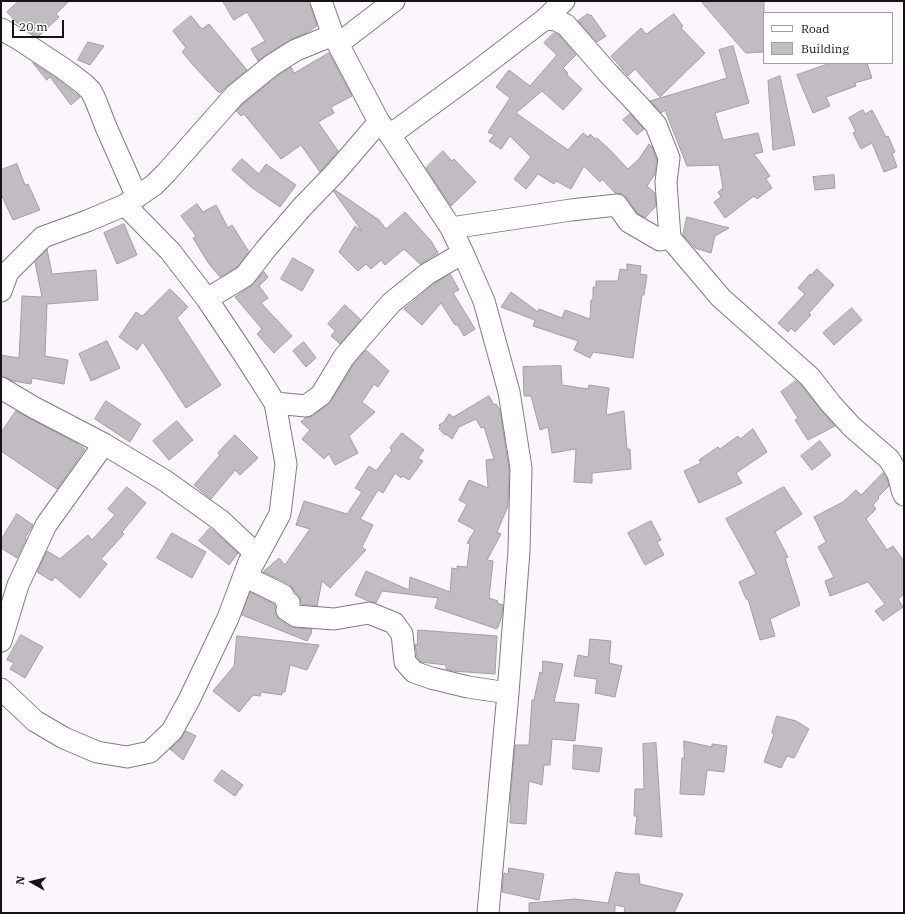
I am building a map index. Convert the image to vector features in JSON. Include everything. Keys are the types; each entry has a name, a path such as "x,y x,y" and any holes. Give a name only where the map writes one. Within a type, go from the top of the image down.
{"street":[{"path":"321,1 335,39 385,128 451,228 464,253 484,301 509,392 521,468 518,551 508,693 488,913"},
{"path":"1,291 4,266 43,237 87,221 131,201 154,185 235,95 272,65 296,50 335,39 394,1"},
{"path":"207,299 244,276 303,206 335,173 385,128 472,75 545,19 564,1"},
{"path":"545,19 556,20 566,26 656,125 669,158 666,182 670,238 721,298 810,377 831,404 852,427 889,459 898,474 904,495"},
{"path":"1,29 64,69 91,91 106,127 131,201 207,299 275,403 286,464 280,514 246,577"},
{"path":"451,228 571,210 617,205 629,222 660,240 670,238"},
{"path":"275,403 306,406 321,395 344,357 391,303 427,274 464,253"},
{"path":"1,388 33,407 104,444 164,480 220,520 253,550"},
{"path":"1,641 18,585 46,525 104,444"},
{"path":"246,577 253,550"},
{"path":"1,689 35,721 64,738 97,752 126,757 150,752 172,731 189,700 228,618 253,550"},
{"path":"246,577 283,595 289,603 287,610 296,616 334,619 369,613 394,623 402,634 406,662 414,672 431,678 468,687 508,693"}],"building":[{"path":"19,1 69,1 56,14 59,17 38,37 19,25 7,12"},
{"path":"223,1 307,1 310,5 317,26 290,40 258,61 251,49 265,41 247,12 234,20"},
{"path":"701,1 764,1 763,52 746,53"},
{"path":"588,14 589,16 591,15 606,36 597,42 578,21"},
{"path":"674,14 683,26 681,28 705,53 660,97 635,69 628,76 611,56 641,28 646,34"},
{"path":"191,16 202,29 209,24 247,70 220,93 182,52 186,48 173,31"},
{"path":"554,33 559,35 576,55 563,68 568,73 566,74 582,89 563,110 542,91 516,113 568,150 583,133 588,137 590,134 609,149 628,169 639,159 649,144 652,147 657,160 655,174 647,186 655,193 656,206 645,218 637,213 627,198 622,194 615,193 602,179 600,182 584,166 571,189 556,181 554,184 538,174 526,189 514,179 531,157 510,136 501,149 489,141 494,135 488,132 510,98 496,87 509,70 530,86 557,55 544,43"},
{"path":"88,42 104,46 90,65 78,60"},
{"path":"733,46 749,103 715,113 723,140 758,133 763,152 754,154 770,176 766,179 772,188 757,199 754,196 725,218 714,202 721,197 718,192 723,188 719,165 687,166 665,110 661,113 650,101 727,78 719,50"},
{"path":"329,53 352,96 331,107 334,113 318,122 338,151 320,172 301,145 281,159 244,114 241,116 236,111 279,75 291,67 294,73"},
{"path":"33,63 80,97 71,105 50,77 47,80"},
{"path":"828,64 867,64 872,78 855,83 856,86 826,97 830,106 813,113 797,75"},
{"path":"780,76 795,145 773,150 768,81"},
{"path":"863,110 865,114 872,110 886,137 888,136 895,152 892,153 897,167 884,172 872,143 861,149 853,133 856,132 849,118"},
{"path":"630,114 644,129 637,135 623,120"},
{"path":"443,151 452,161 454,159 476,182 451,206 426,168"},
{"path":"242,159 259,174 266,164 296,185 280,207 251,187 232,170"},
{"path":"17,164 25,185 28,184 40,210 13,220 1,194 1,170"},
{"path":"834,175 835,188 815,190 813,177"},
{"path":"335,190 379,220 386,229 405,212 431,241 438,253 420,264 404,249 385,265 381,260 371,269 366,264 358,271 339,252 355,226 362,231 334,192"},
{"path":"197,204 203,212 216,205 228,228 232,225 249,252 237,267 220,277 209,264 193,238 196,236 181,216"},
{"path":"687,217 729,228 715,236 711,253 695,248 683,235"},
{"path":"124,224 137,255 117,264 104,233"},
{"path":"47,249 52,274 96,270 98,300 47,304 45,356 68,360 64,384 32,378 31,384 13,381 1,376 1,355 19,358 22,296 42,297 35,262"},
{"path":"293,258 314,270 302,291 281,279"},
{"path":"627,264 641,266 640,274 647,275 644,295 642,295 633,358 593,352 590,358 574,350 578,341 533,326 535,320 501,307 511,292 538,312 539,309 562,318 565,310 590,319 591,300 593,300 593,287 596,287 596,281 618,281 620,269 627,270"},
{"path":"817,269 834,285 809,313 811,315 795,332 791,328 788,332 778,323 805,294 798,288 810,274 811,275"},
{"path":"264,272 268,277 259,286 268,298 261,303 292,336 274,353 257,334 262,329 235,297 251,286"},
{"path":"450,274 459,290 453,293 475,329 464,336 441,303 422,325 404,309 434,284"},
{"path":"170,289 188,307 177,318 221,385 186,408 143,342 137,350 119,337 136,312 142,316"},
{"path":"345,305 361,320 340,344 331,336 335,331 328,324"},
{"path":"852,308 862,320 834,345 823,333"},
{"path":"107,341 120,368 91,381 79,354"},
{"path":"304,342 316,358 306,367 293,351"},
{"path":"366,350 389,371 378,387 374,384 362,402 375,412 349,436 358,453 335,465 329,454 324,459 302,439 310,430 301,422 305,418 313,416 331,401 354,364"},
{"path":"561,366 562,385 588,389 589,385 609,388 606,415 624,411 627,449 630,449 631,469 592,473 592,483 574,482 576,449 552,453 548,427 540,430 531,396 524,396 523,367"},
{"path":"796,381 835,426 808,440 795,420 798,418 781,392"},
{"path":"489,396 494,405 496,404 500,410 509,469 508,506 497,532 501,534 487,560 493,561 489,598 498,601 497,603 503,605 502,616 497,629 435,608 438,598 382,591 376,603 355,595 366,571 409,590 410,577 450,592 452,568 457,569 457,566 467,567 470,544 467,543 475,530 458,521 467,504 459,500 469,480 488,488 486,460 494,459 484,427 481,428 476,419 459,427 452,439 439,429 439,425 444,422 449,414 453,417"},
{"path":"106,401 141,424 130,442 95,419"},
{"path":"16,411 85,449 57,489 1,451 1,433"},
{"path":"177,421 193,440 169,460 153,441"},
{"path":"753,429 767,452 736,473 742,483 699,503 684,471 701,463 699,460 718,447 720,449 738,436 740,439"},
{"path":"402,433 424,450 418,458 423,461 409,480 403,476 401,478 395,473 383,493 378,490 360,519 373,525 362,547 366,550 330,588 322,581 317,606 301,604 300,598 289,584 263,572 279,558 285,565 310,529 296,525 304,501 347,514 362,492 355,488 369,466 376,471 392,450 390,448"},
{"path":"235,435 258,458 240,475 235,470 211,499 194,485 220,455 218,453"},
{"path":"820,441 831,455 812,470 801,456"},
{"path":"883,473 889,486 878,497 879,498 873,505 876,509 866,519 887,550 893,546 904,561 904,594 898,599 903,607 883,621 875,611 885,604 868,582 830,596 825,581 834,577 818,547 826,542 814,517 843,502 856,490 861,495"},
{"path":"127,487 146,503 122,532 124,534 101,559 107,564 80,598 55,577 52,581 37,572 47,551 60,559 88,535 92,540 115,515 108,509"},
{"path":"784,487 802,514 775,532 788,557 785,558 800,605 770,619 775,636 760,640 748,599 746,599 739,582 756,574 726,519"},
{"path":"17,514 33,525 25,538 26,539 17,558 1,548 1,540"},
{"path":"651,521 661,540 657,542 664,555 645,565 628,533"},
{"path":"210,528 238,553 229,565 199,541"},
{"path":"172,533 206,552 192,578 157,558"},
{"path":"250,592 274,604 276,615 280,620 289,626 295,628 312,629 307,641 242,615"},
{"path":"418,630 497,636 495,674 452,671 446,669 446,665 421,662 417,657 415,644 417,645"},
{"path":"21,635 43,647 25,678 10,669 14,663 7,660"},
{"path":"237,636 319,645 307,670 290,665 285,692 282,692 282,695 261,692 260,696 253,695 239,712 213,691 234,666"},
{"path":"590,639 611,641 609,663 622,666 615,697 595,693 597,679 574,676 578,655 588,657"},
{"path":"543,661 563,664 554,702 579,704 575,741 552,739 550,765 544,765 542,785 529,781 526,824 510,823 510,803 515,745 529,745 532,700 534,700 540,672 542,673"},
{"path":"777,716 796,721 809,729 794,758 787,756 781,768 764,762 774,734 772,733"},
{"path":"186,731 196,736 183,760 170,749 180,740"},
{"path":"684,741 712,747 712,744 727,746 724,772 707,770 704,795 680,794 682,758 684,758"},
{"path":"656,743 662,837 635,834 637,816 634,816 635,789 644,789 643,744"},
{"path":"574,745 602,748 599,772 573,769"},
{"path":"222,770 243,785 235,796 214,781"},
{"path":"509,868 544,874 539,900 502,892 504,873 508,874"},
{"path":"616,872 639,874 640,884 683,894 674,913 624,913 625,907 615,905 615,913 529,913 529,903 575,899 608,903"}]}
